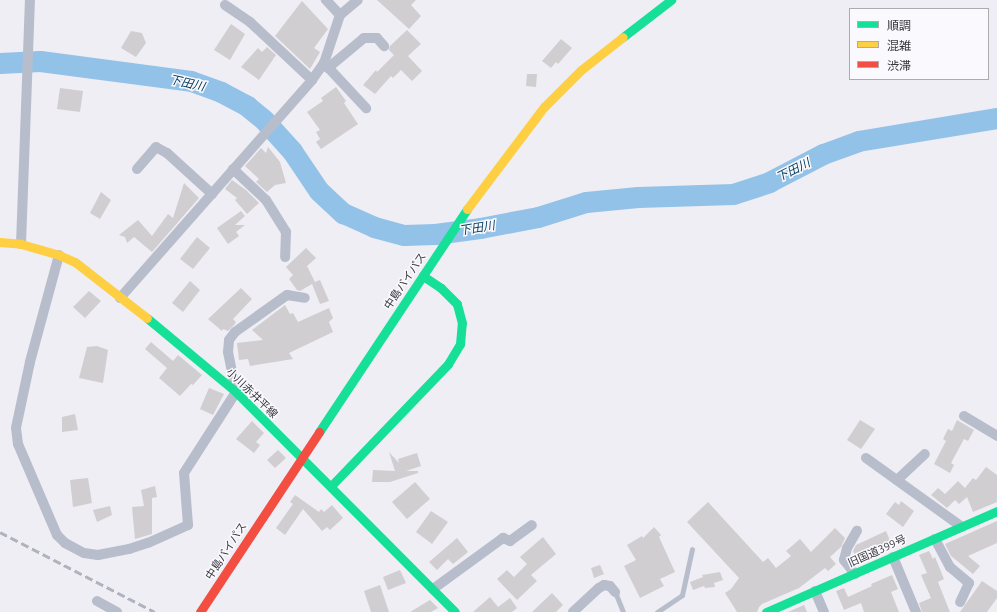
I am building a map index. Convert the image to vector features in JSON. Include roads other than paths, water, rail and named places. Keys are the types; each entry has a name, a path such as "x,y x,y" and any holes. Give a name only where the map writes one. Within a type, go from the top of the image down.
{"main road":[{"name":"中島バイパス","path":"200,612 462,216 544,107 581,70 671,0"},
{"name":"小川赤井平線","path":"0,242 18,244 59,255 89,272 177,342 236,392 455,612"},
{"path":"331,486 448,364 460,344 462,323 457,304 441,288 423,276"},
{"name":"旧国道399号","path":"766,612 997,511"}],"street":[{"path":"18,244 28,72 30,0"},
{"path":"326,0 340,15"},
{"path":"326,66 340,15 358,0"},
{"path":"225,5 250,22 312,80"},
{"path":"120,298 326,66 364,38 377,38 384,46"},
{"path":"326,66 366,108"},
{"path":"137,169 156,147 168,153 212,194"},
{"path":"233,169 266,200 286,232 285,257"},
{"path":"59,255 30,362 16,428 18,444 57,535 64,543 84,553 98,555 129,549 148,543 188,525 184,473 236,392 228,352 229,340 235,332 287,295 305,298"},
{"path":"964,416 997,436"},
{"path":"897,480 925,454"},
{"path":"866,458 962,527"},
{"path":"433,589 503,538 510,540 532,525"},
{"path":"854,574 844,560 847,548 857,531"},
{"path":"935,539 950,567 968,583 960,602"},
{"path":"893,557 916,612"},
{"path":"573,612 604,585 610,586 615,592"},
{"path":"815,591 824,612"},
{"path":"97,601 117,612"}],"lane":[{"path":"657,612 682,595 692,549"},
{"path":"615,592 623,612"}],"waterway":[{"name":"下田川","path":"0,63 40,61 191,81 221,92 247,106 264,120 292,151 319,191 343,213 374,227 404,235 435,234 480,228 538,217 586,202 638,197 733,194 769,182 823,154 858,141 997,118"}],"railway":[{"path":"0,532 155,612"}]}
